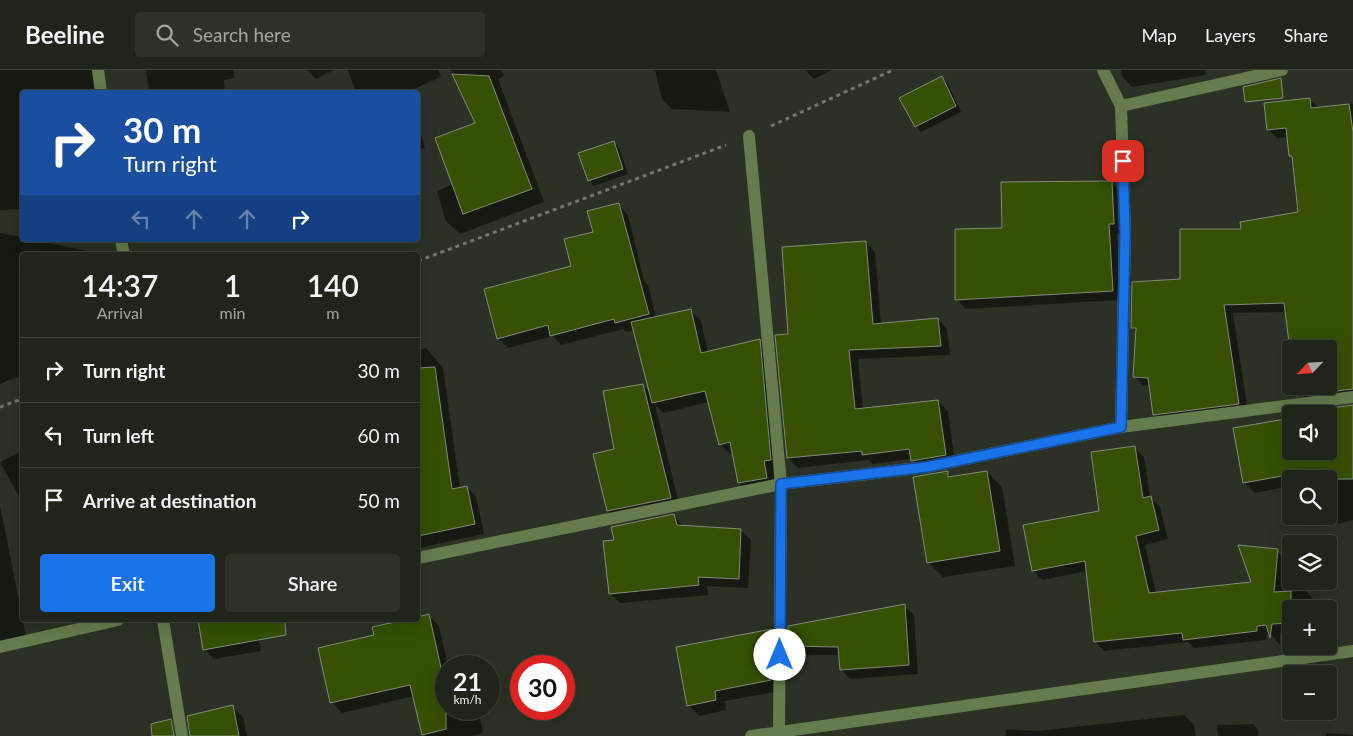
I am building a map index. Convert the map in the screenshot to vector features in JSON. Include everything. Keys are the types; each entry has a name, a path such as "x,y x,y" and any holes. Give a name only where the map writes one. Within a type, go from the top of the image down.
{"street":[{"path":"98,70 101,90"},
{"path":"1103,70 1121,106 1125,234 1121,427"},
{"path":"1121,106 1282,70"},
{"path":"749,136 781,484 779,731"},
{"path":"420,558 781,484 927,467 1121,427 1353,397"},
{"path":"0,647 109,622"},
{"path":"163,622 182,736"},
{"path":"750,736 1353,651"}],"path":[{"path":"420,260 749,136 893,70"},
{"path":"0,407 20,400"}],"building":[{"path":"452,74 489,76 532,189 463,214 435,138 475,123"},
{"path":"942,76 956,106 915,127 899,98"},
{"path":"1281,78 1283,98 1245,102 1243,87"},
{"path":"1310,98 1311,108 1349,104 1353,132 1353,389 1338,391 1338,340 1289,340 1284,303 1224,305 1239,404 1153,415 1148,378 1133,377 1136,328 1131,328 1132,282 1180,279 1180,229 1241,229 1240,222 1298,212 1292,156 1289,156 1286,128 1267,130 1264,103"},
{"path":"614,141 623,169 588,181 578,153"},
{"path":"1112,181 1114,224 1109,224 1113,291 955,300 955,229 1002,228 1001,182"},
{"path":"619,203 649,314 615,323 614,319 550,336 548,325 497,339 484,289 571,266 564,239 593,232 587,211"},
{"path":"866,241 873,324 938,318 941,346 849,350 855,409 938,400 946,455 911,461 909,449 862,455 862,451 787,458 775,335 788,334 782,247"},
{"path":"691,309 701,353 760,339 771,460 764,461 767,478 738,483 730,442 719,445 705,391 652,403 631,322"},
{"path":"435,367 452,489 467,486 475,524 420,536 420,368"},
{"path":"643,384 671,498 607,511 593,454 614,449 603,391"},
{"path":"1353,405 1353,479 1337,479 1337,470 1282,470 1282,476 1243,483 1233,428 1282,420 1282,460 1337,460 1337,407"},
{"path":"1135,446 1143,498 1151,496 1159,530 1136,536 1149,593 1251,582 1238,545 1278,549 1274,592 1291,591 1291,600 1282,600 1282,623 1272,624 1270,638 1266,625 1257,626 1257,631 1183,640 1182,633 1094,642 1085,561 1032,571 1023,525 1099,511 1091,452"},
{"path":"948,471 948,477 987,471 1000,551 927,563 913,477"},
{"path":"674,514 677,525 741,529 739,579 698,577 699,585 609,594 603,541 614,540 611,527"},
{"path":"905,604 909,665 840,670 838,647 788,646 788,626"},
{"path":"429,614 438,655 435,655 435,720 446,720 446,729 422,735 410,685 330,703 318,648 374,635 372,627 395,622 420,622 420,616"},
{"path":"198,622 285,622 286,635 203,650"},
{"path":"772,629 772,645 765,645 771,680 715,691 716,700 687,706 676,647"},
{"path":"233,705 239,736 190,736 187,716"},
{"path":"171,719 174,736 152,736 151,724"}],"route":[{"path":"780,655 781,484 927,467 1121,427 1125,234 1123,161"}]}
